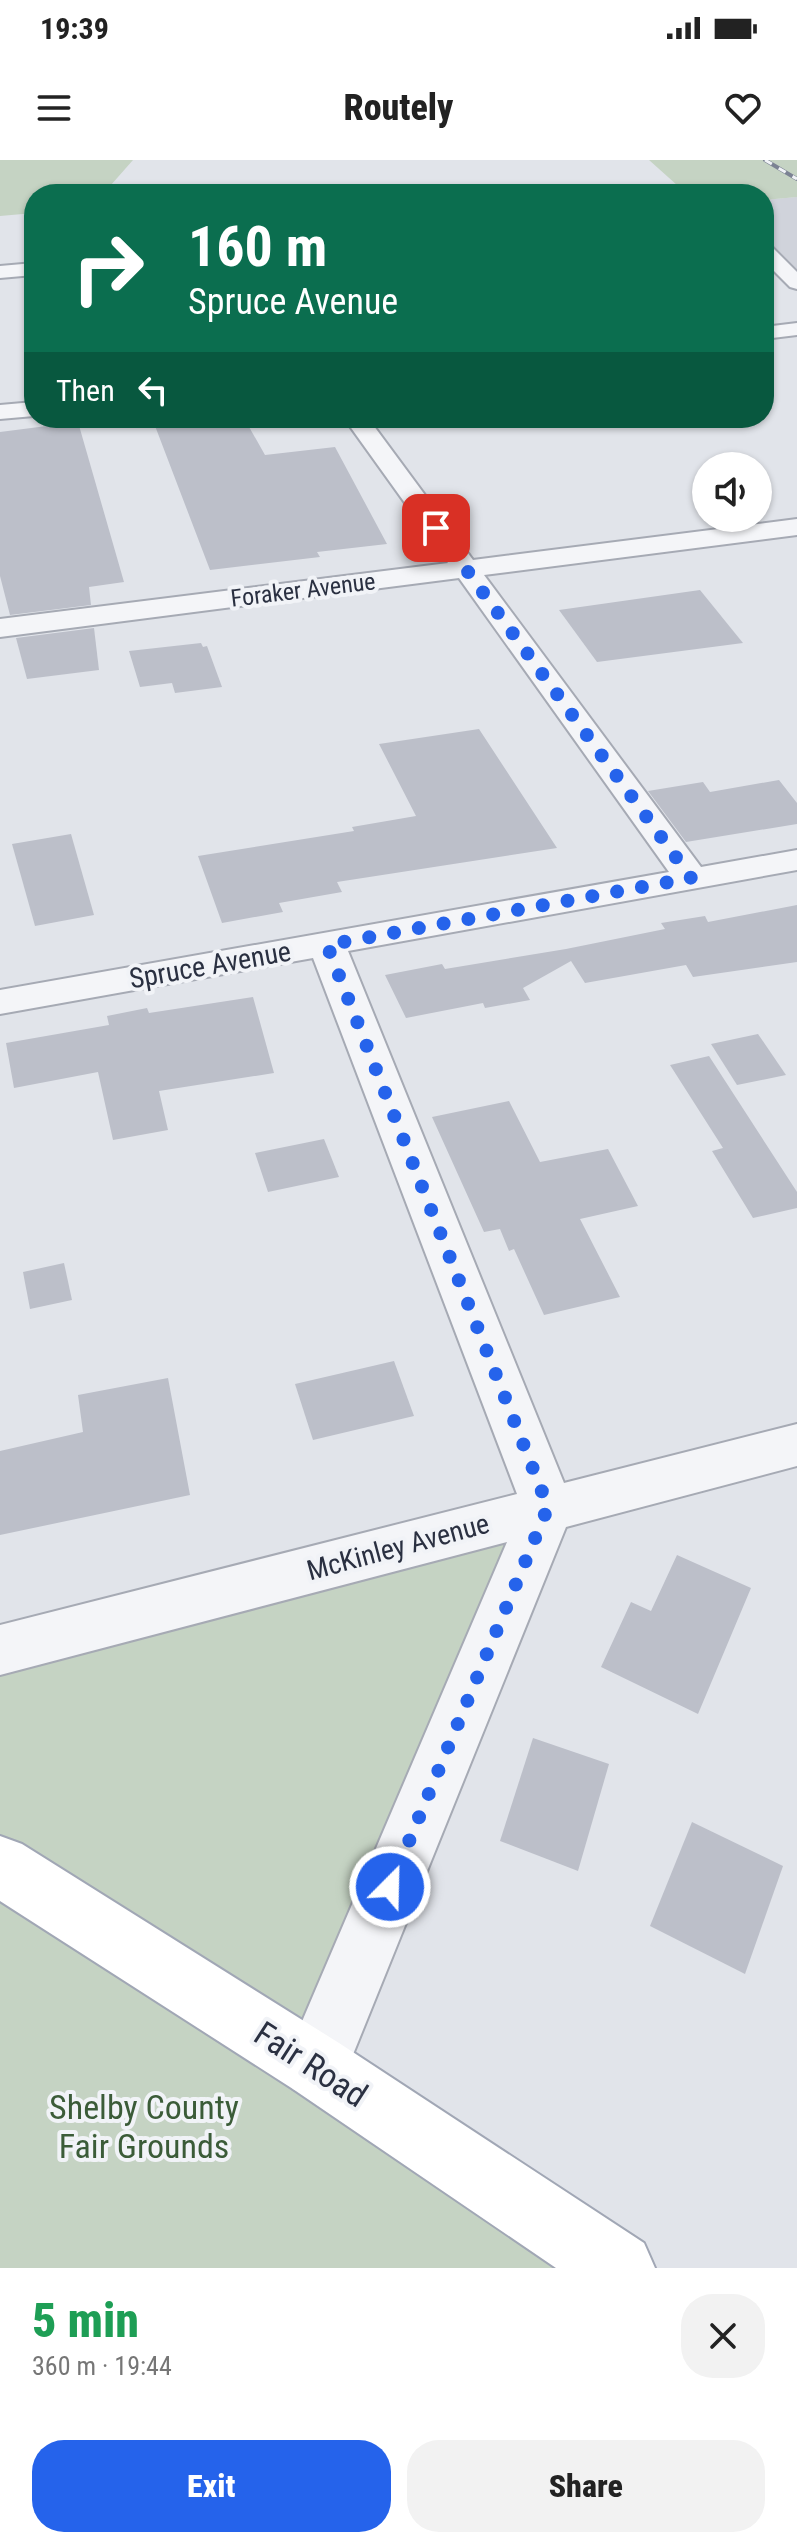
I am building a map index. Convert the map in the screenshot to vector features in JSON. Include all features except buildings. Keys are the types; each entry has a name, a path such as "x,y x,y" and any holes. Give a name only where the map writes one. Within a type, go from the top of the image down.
{"main road":[{"name":"Fair Road","path":"0,1866 316,2066 619,2268"}],"street":[{"path":"774,260 797,283"},
{"path":"0,272 24,270"},
{"path":"774,332 797,329"},
{"path":"0,412 24,410"},
{"path":"363,428 691,878"},
{"name":"Foraker Avenue","path":"0,628 797,527"},
{"name":"Spruce Avenue","path":"0,1002 797,860"},
{"path":"316,2066 548,1507 327,945"},
{"name":"McKinley Avenue","path":"0,1650 797,1445"}],"shaded area":[{"path":"797,197 797,283 774,260 774,199"}],"green space":[{"path":"0,160 133,160 112,184 24,184 24,214 0,216"},
{"path":"649,160 797,160 797,197 774,199 774,184 676,184"},
{"name":"Shelby County Fair Grounds","path":"548,1507 316,2066 619,2268 0,2268 0,1650"}],"railway":[{"path":"765,160 797,179"}],"route":[{"path":"390,1887 548,1507 327,945 691,878 436,528"}]}
